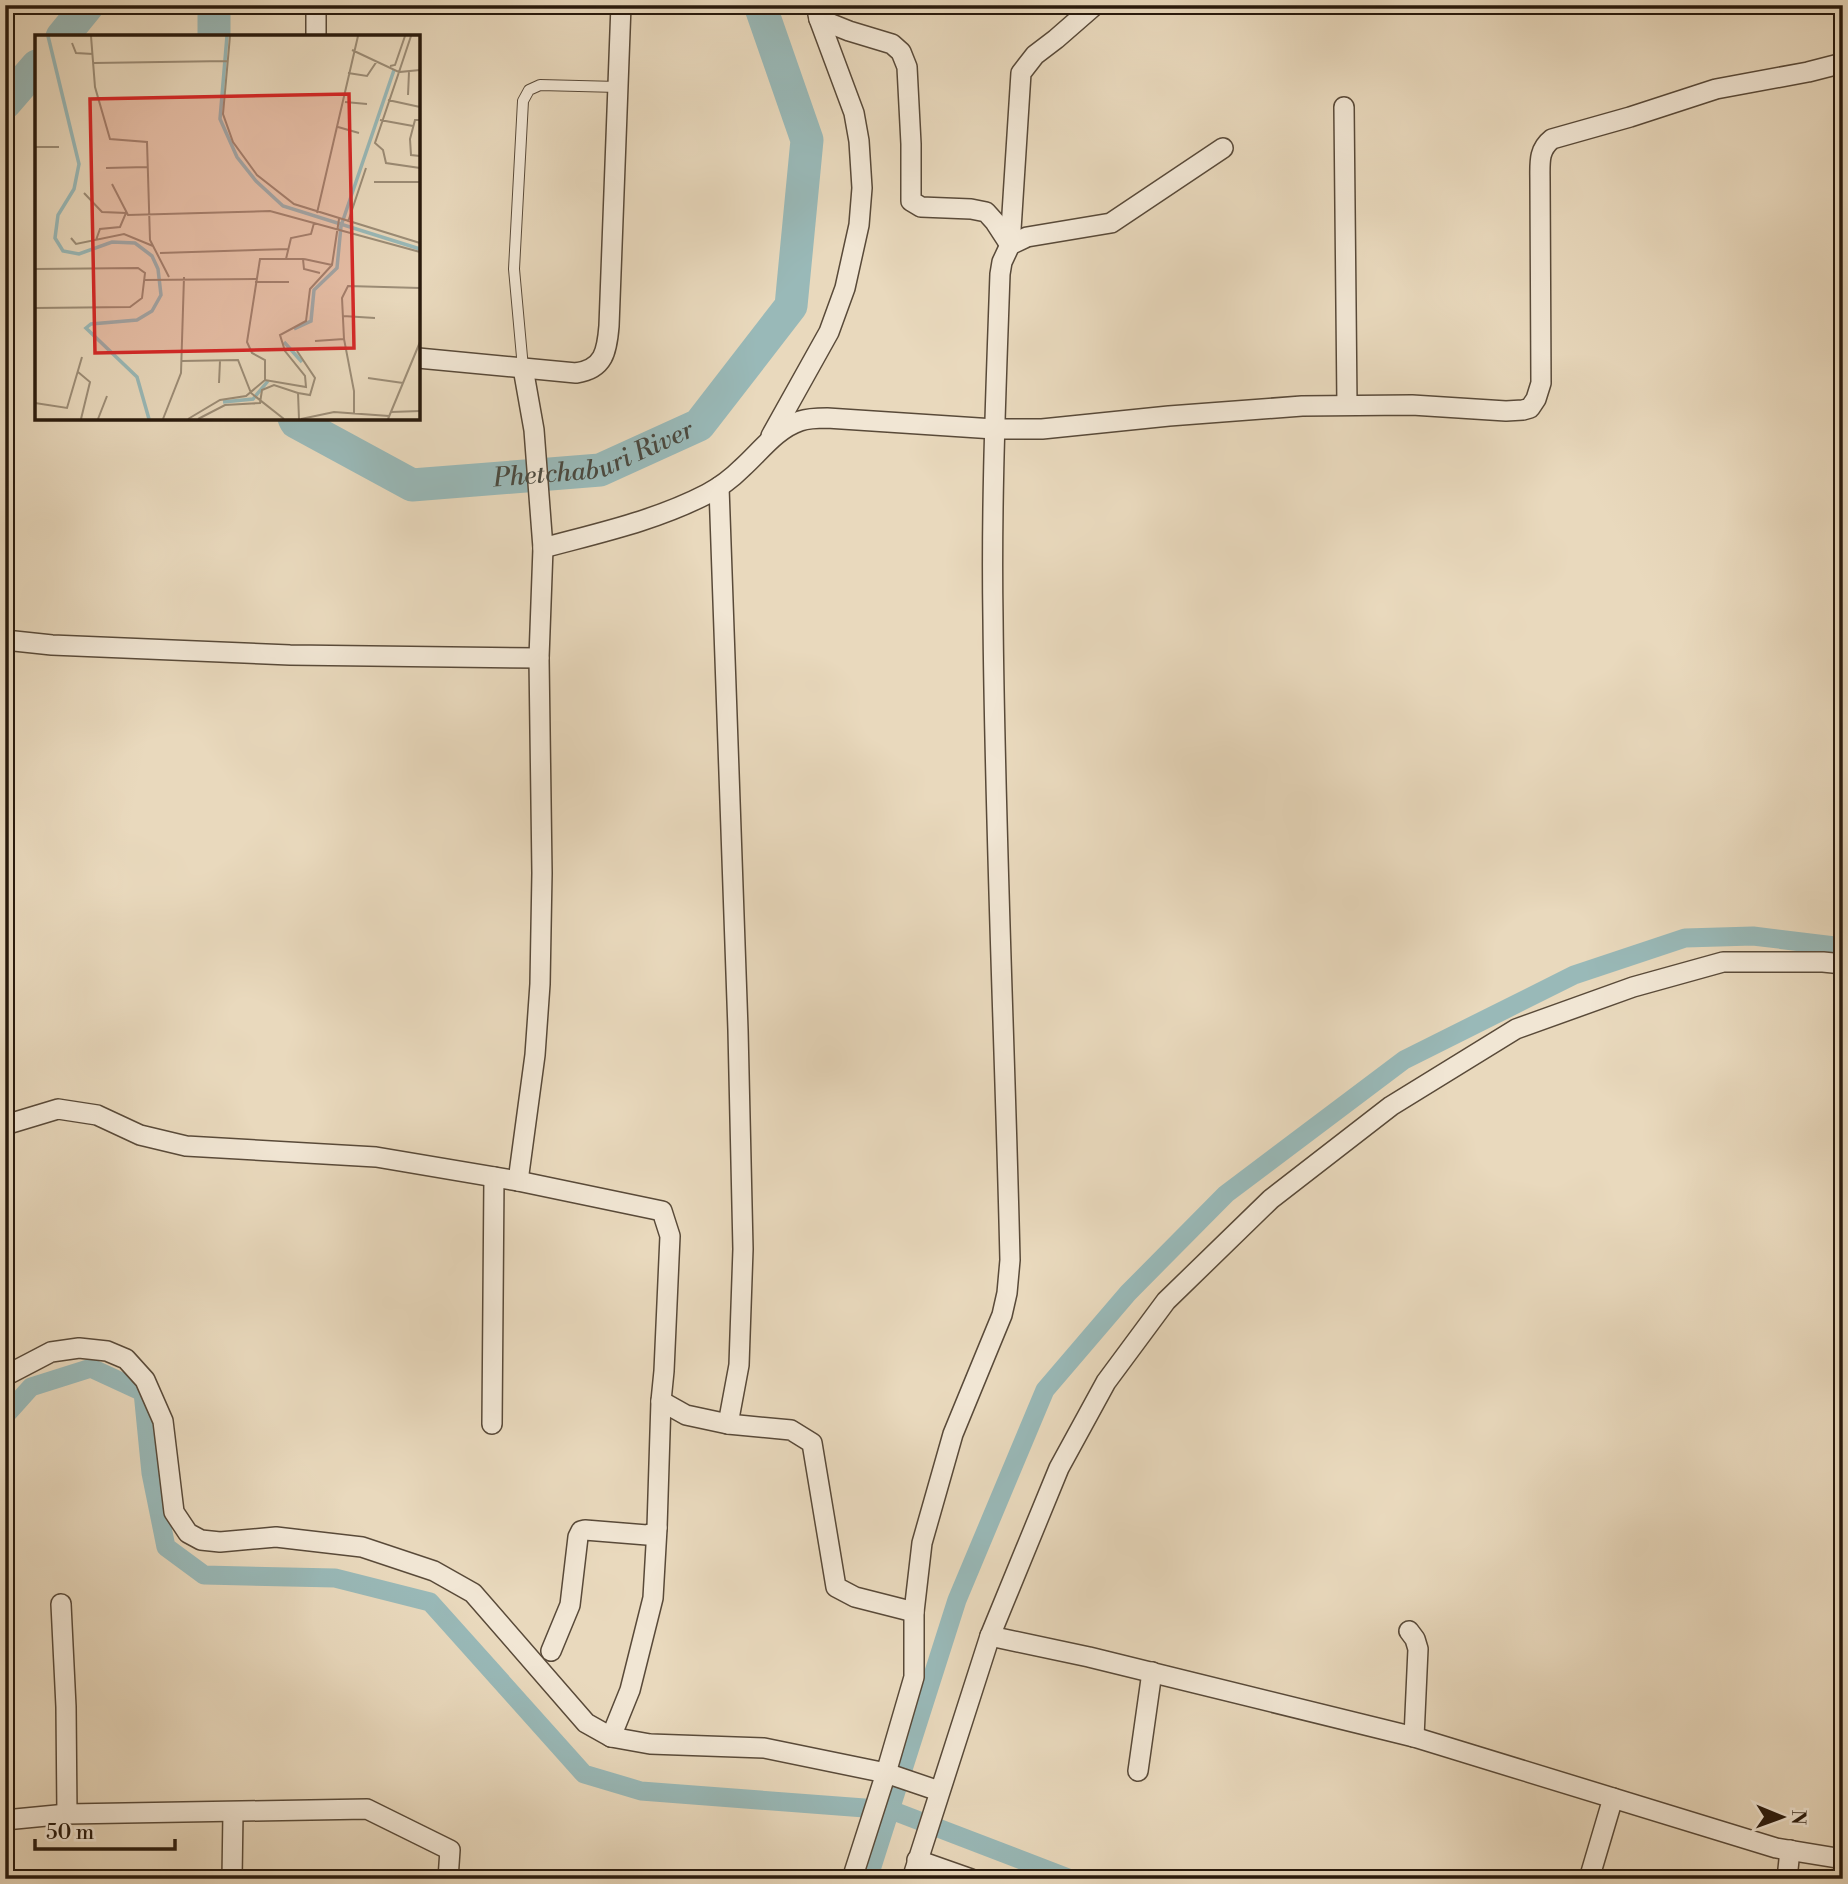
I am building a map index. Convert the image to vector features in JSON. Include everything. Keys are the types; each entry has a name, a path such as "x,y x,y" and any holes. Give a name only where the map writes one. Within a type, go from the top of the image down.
{"street":[{"path":"316,5 316,35"},
{"path":"420,358 576,373 596,365 604,355 609,326 621,5"},
{"path":"852,1879 914,1676 914,1612 922,1543 932,1505 953,1434 1002,1315 1007,1293 1010,1260 993,616 994,429 1000,274 1010,245 1021,73 1035,55 1056,40 1094,5"},
{"path":"817,12 849,31 892,44 901,52 907,67 911,201 921,207 986,212 996,222 1010,245"},
{"path":"768,441 830,332 845,288 859,225 862,188 857,127 817,12"},
{"path":"542,548 633,524 688,503 719,486 744,467 768,441 787,428 799,421 813,418 994,429 1042,429 1182,415 1348,405 1412,405 1506,411 1530,408 1541,383 1540,154 1544,145 1552,139 1716,89 1808,72 1843,62"},
{"path":"1344,107 1348,405"},
{"path":"1010,245 1027,237 1111,223 1223,148"},
{"path":"518,1181 535,1055 540,984 542,873 539,658 542,548 534,430 523,368"},
{"path":"719,486 743,1249 740,1365 728,1424"},
{"path":"5,639 52,645 290,655 539,658"},
{"path":"971,1879 916,1863 990,1636 1059,1468 1106,1382 1166,1301 1282,1191 1391,1106 1516,1029 1633,987 1723,962 1843,964"},
{"path":"5,1125 58,1109 97,1115 139,1135 186,1146 376,1157 518,1181 662,1211 670,1236 653,1598 630,1690 611,1737"},
{"path":"492,1424 494,1177"},
{"path":"5,1376 51,1352 69,1349 107,1351 126,1359 145,1380 163,1421 174,1512 188,1533 201,1540 220,1542 276,1537 362,1547 434,1572 473,1592 586,1723 611,1737 650,1744 764,1748 937,1799"},
{"path":"661,1401 686,1415 728,1424 791,1430 812,1443 836,1587 855,1597 914,1612"},
{"path":"551,1651 570,1605 580,1531 647,1535 657,1528"},
{"path":"61,1604 67,1814"},
{"path":"1409,1631 1418,1649 1413,1737"},
{"path":"990,1636 1152,1672 1413,1737 1776,1848 1843,1859"},
{"path":"1138,1771 1152,1672"},
{"path":"1589,1879 1614,1798"},
{"path":"5,1820 67,1814 367,1809 450,1850 448,1879"},
{"path":"232,1879 233,1812"},
{"path":"1787,1879 1790,1850"}],"lane":[{"path":"523,368 514,269 523,101 529,90 540,85 618,87"}],"waterway":[{"name":"Phetchaburi River","path":"64,35 88,5"},
{"name":"Phetchaburi River","path":"214,5 214,35"},
{"name":"Phetchaburi River","path":"295,420 412,485 600,470 699,425 791,306 807,140 760,5"},
{"name":"Phetchaburi River","path":"5,103 35,68"},
{"path":"868,1879 957,1600 1045,1390 1128,1293 1226,1194 1404,1060 1574,975 1685,938 1753,936 1843,947"},
{"path":"5,1416 31,1387 91,1368 143,1392 151,1473 166,1547 204,1575 335,1578 430,1602 584,1774 641,1791 891,1810 1071,1879"}]}
